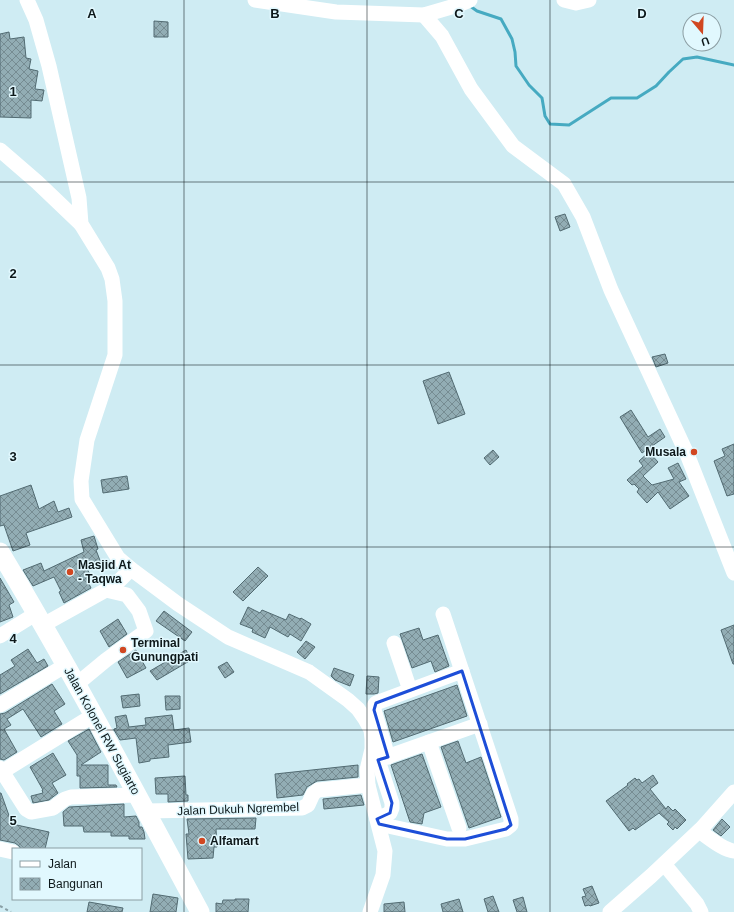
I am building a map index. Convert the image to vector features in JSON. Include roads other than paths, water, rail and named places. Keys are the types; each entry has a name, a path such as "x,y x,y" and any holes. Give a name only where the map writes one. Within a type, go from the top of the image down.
{"main road":[{"name":"Jalan Kolonel RW Sugiarto","path":"2,561 40,619 77,684 200,912"}],"street":[{"path":"27,0 36,20 49,66 79,198 81,224"},
{"path":"255,0 336,12 424,15 466,2"},
{"path":"564,0 576,3 589,0"},
{"path":"424,15 442,36 471,89 513,146 564,184 583,217 611,290 686,454 734,573"},
{"path":"0,151 37,182 81,224 108,268 112,279 115,300 115,355 87,440 81,481 82,500 118,558 178,604 228,637 308,672 348,700 358,709 371,730 372,749 367,770 368,785 385,851 383,874 370,912"},
{"path":"0,636 106,590 118,583 131,569"},
{"path":"77,684 146,631 139,611 127,595 106,590"},
{"path":"378,821 447,839 465,839 506,829 511,825 511,819 480,724 442,614"},
{"path":"394,643 410,690"},
{"path":"0,705 66,665"},
{"path":"388,757 374,706 376,703 462,671"},
{"path":"1,771 94,715"},
{"path":"378,821 390,813 392,808 392,802 378,760 480,724"},
{"path":"429,742 459,828"},
{"name":"Jalan Dukuh Ngrembel","path":"1,771 26,809 31,812 53,808 65,799 71,797 142,803 302,808 308,805 313,794 318,790 368,785"},
{"path":"610,912 699,831 734,792"},
{"path":"699,831 730,851 734,851"},
{"path":"0,849 12,852"},
{"path":"664,864 697,904 701,912"}],"waterway":[{"path":"470,6 477,11 501,19 512,39 516,66 529,85 542,98 545,116 550,124 569,125 611,98 637,98 656,86 683,59 697,57 734,65"}],"place":[{"name":"Musala","path":"694,452"},
{"name":"Masjid At - Taqwa","path":"70,572"},
{"name":"Terminal Gunungpati","path":"123,650"},
{"name":"Alfamart","path":"202,841"}]}
